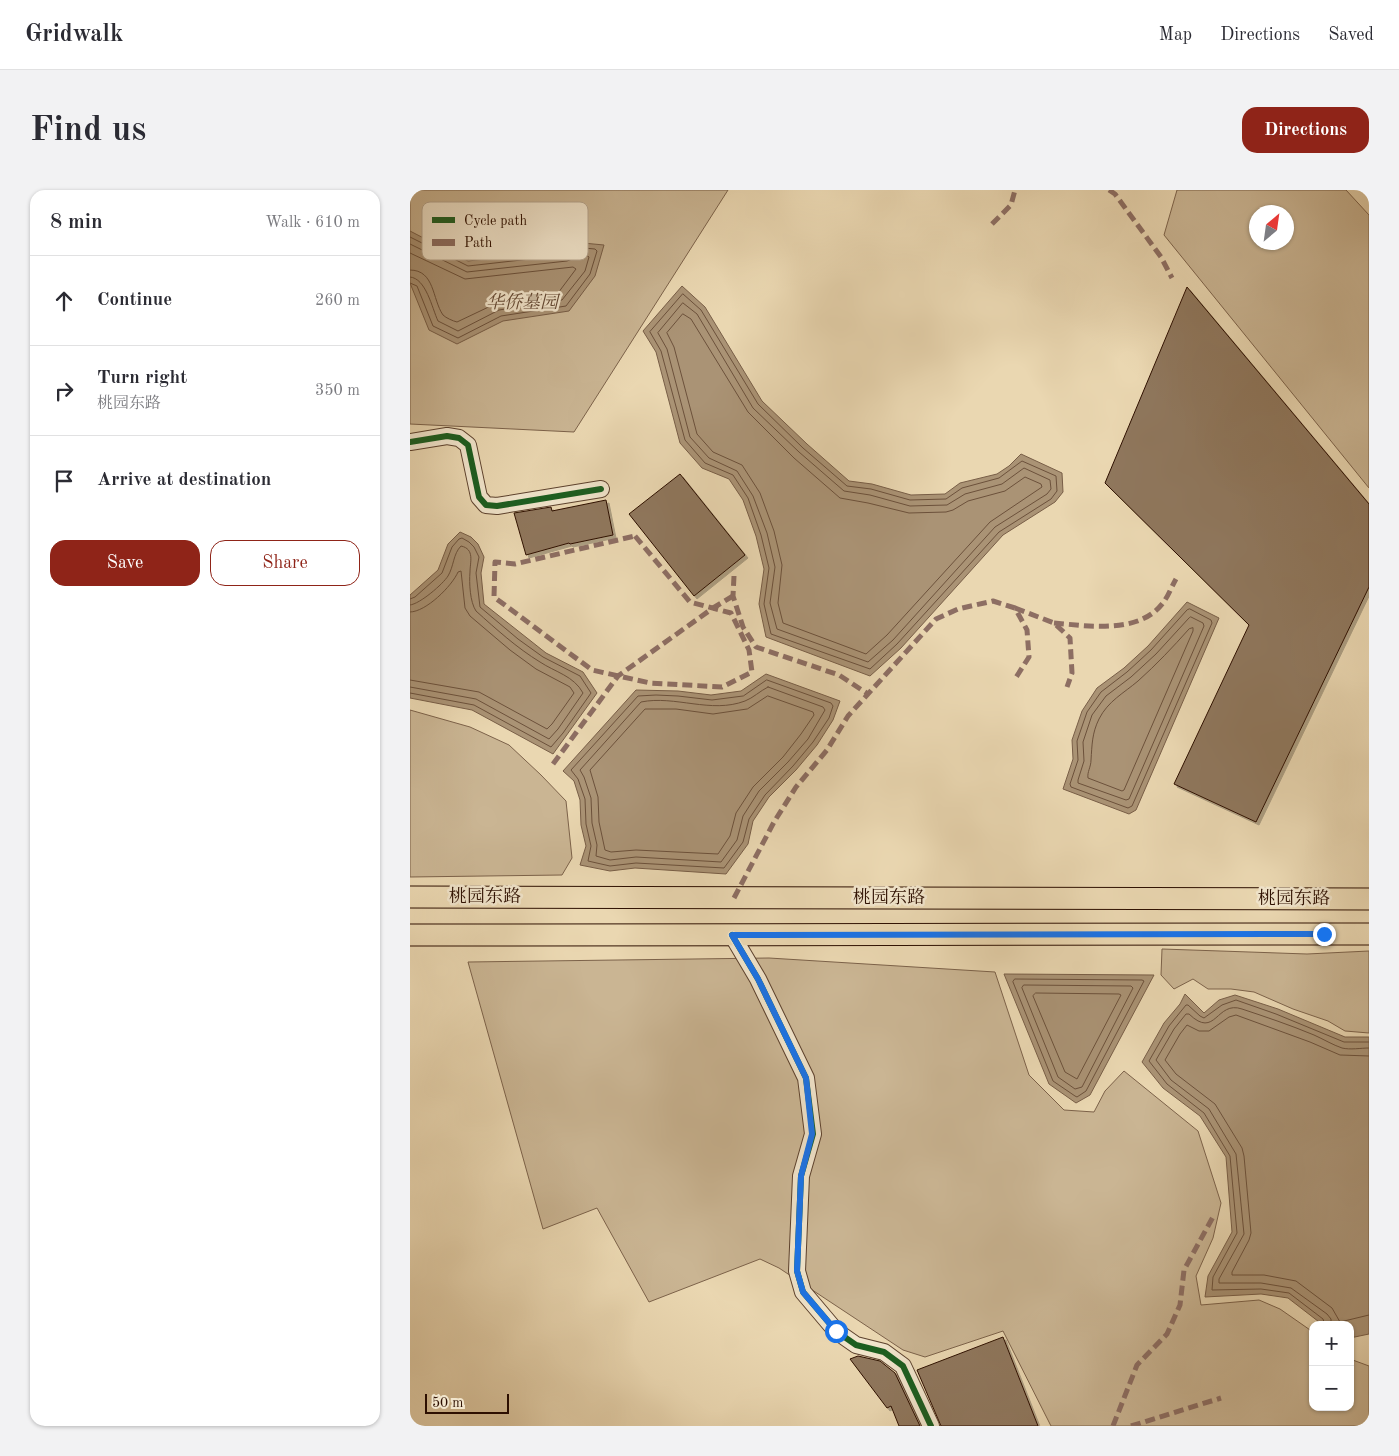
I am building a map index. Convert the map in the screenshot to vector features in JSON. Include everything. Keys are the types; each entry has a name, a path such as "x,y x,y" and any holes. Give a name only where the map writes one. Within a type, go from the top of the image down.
{"main road":[{"name":"桃园东路","path":"410,897 1369,899"},
{"name":"桃园东路","path":"410,935 1369,934"}],"street":[{"path":"410,442 447,436 459,438 468,445 479,497 486,505 497,506 601,489"},
{"path":"732,935 758,979 806,1078 812,1134 801,1176 797,1271 803,1292 836,1331 856,1345 884,1352 903,1366 931,1426"}],"green space":[{"name":"华侨墓园","path":"410,190 728,190 574,432 410,424"},
{"path":"1177,190 1346,190 1369,215 1369,488 1164,235"},
{"path":"410,710 470,727 509,745 566,801 572,858 562,875 410,877"},
{"path":"1162,949 1307,954 1369,951 1369,1033 1345,1031 1328,1021 1293,1009 1254,992 1208,989 1193,979 1174,989 1161,975"},
{"path":"769,958 995,972 1029,1075 1064,1110 1094,1112 1105,1091 1124,1071 1198,1131 1221,1203 1213,1238 1196,1276 1201,1305 1259,1300 1280,1309 1309,1329 1309,1411 1354,1411 1354,1360 1369,1366 1369,1426 1051,1426 1003,1331 925,1357 903,1350 779,1268 760,1259 649,1302 597,1208 543,1229 468,962"}],"water":[{"path":"410,231 422,237 422,260 588,260 588,243 604,245 595,276 569,311 503,321 457,344 429,330 410,283"},
{"path":"682,286 705,307 762,401 849,481 872,484 911,495 945,494 960,483 997,474 1009,466 1021,454 1062,473 1063,492 1055,502 1003,535 901,648 870,676 766,637 759,604 764,569 756,536 743,500 729,479 702,468 680,443 656,352 643,331"},
{"path":"460,532 471,537 478,544 484,557 481,573 484,604 546,653 583,672 597,693 553,754 472,710 410,698 410,595 438,570 448,544"},
{"path":"1187,602 1219,618 1136,810 1129,814 1063,789 1073,759 1072,740 1082,711 1097,688 1124,668 1148,646"},
{"path":"766,674 840,701 833,720 817,745 796,770 769,797 753,821 748,844 726,874 635,868 610,871 580,865 586,846 581,825 580,800 574,781 563,771 636,690 678,691 711,695 741,691"},
{"path":"1004,974 1154,975 1090,1095 1076,1103 1049,1084"},
{"path":"1185,994 1204,1013 1219,1000 1235,995 1278,1009 1345,1037 1369,1037 1369,1334 1354,1337 1354,1321 1318,1321 1288,1298 1261,1294 1205,1297 1208,1276 1232,1232 1226,1157 1200,1116 1163,1088 1142,1062 1164,1023 1180,1004"}],"building":[{"path":"1187,287 1369,504 1369,587 1256,822 1174,784 1249,625 1105,483"},
{"path":"680,474 745,555 694,596 629,514"},
{"path":"606,500 613,535 569,543 526,555 514,513 551,507 552,511"},
{"path":"1003,1337 1038,1426 941,1426 917,1370"},
{"path":"858,1356 880,1361 895,1373 920,1426 899,1426 891,1406 887,1408 850,1359"}],"marked path":[{"path":"992,224 1011,205 1015,190"},
{"path":"1109,190 1115,194 1161,257 1172,278"},
{"path":"635,536 690,602 731,613 749,650 752,672 722,687 650,683 592,670 494,597 495,562 515,564 635,536"},
{"path":"734,576 733,596 743,627 756,647 839,675 868,694"},
{"path":"1054,623 1083,626 1114,626 1143,619 1155,611 1165,600 1176,579"},
{"path":"553,764 618,676 713,608 733,596"},
{"path":"734,898 774,822 796,787 827,750 848,716 936,619 958,609 993,601 1015,608 1027,630 1029,657 1015,679"},
{"path":"1015,608 1054,623 1070,638 1072,673 1067,687"},
{"path":"1113,1426 1137,1365 1167,1334 1180,1305 1184,1270 1214,1215"},
{"path":"1131,1426 1221,1398"}],"cycle path":[{"path":"410,442 447,436 459,438 468,445 479,497 486,505 497,506 601,489"},
{"path":"732,935 758,979 806,1078 813,1134 801,1176 797,1271 803,1292 836,1331 856,1345 884,1352 903,1366 931,1426"}],"route":[{"path":"836,1331 803,1292 797,1271 801,1176 812,1134 806,1078 758,979 732,935 1324,934"}]}
